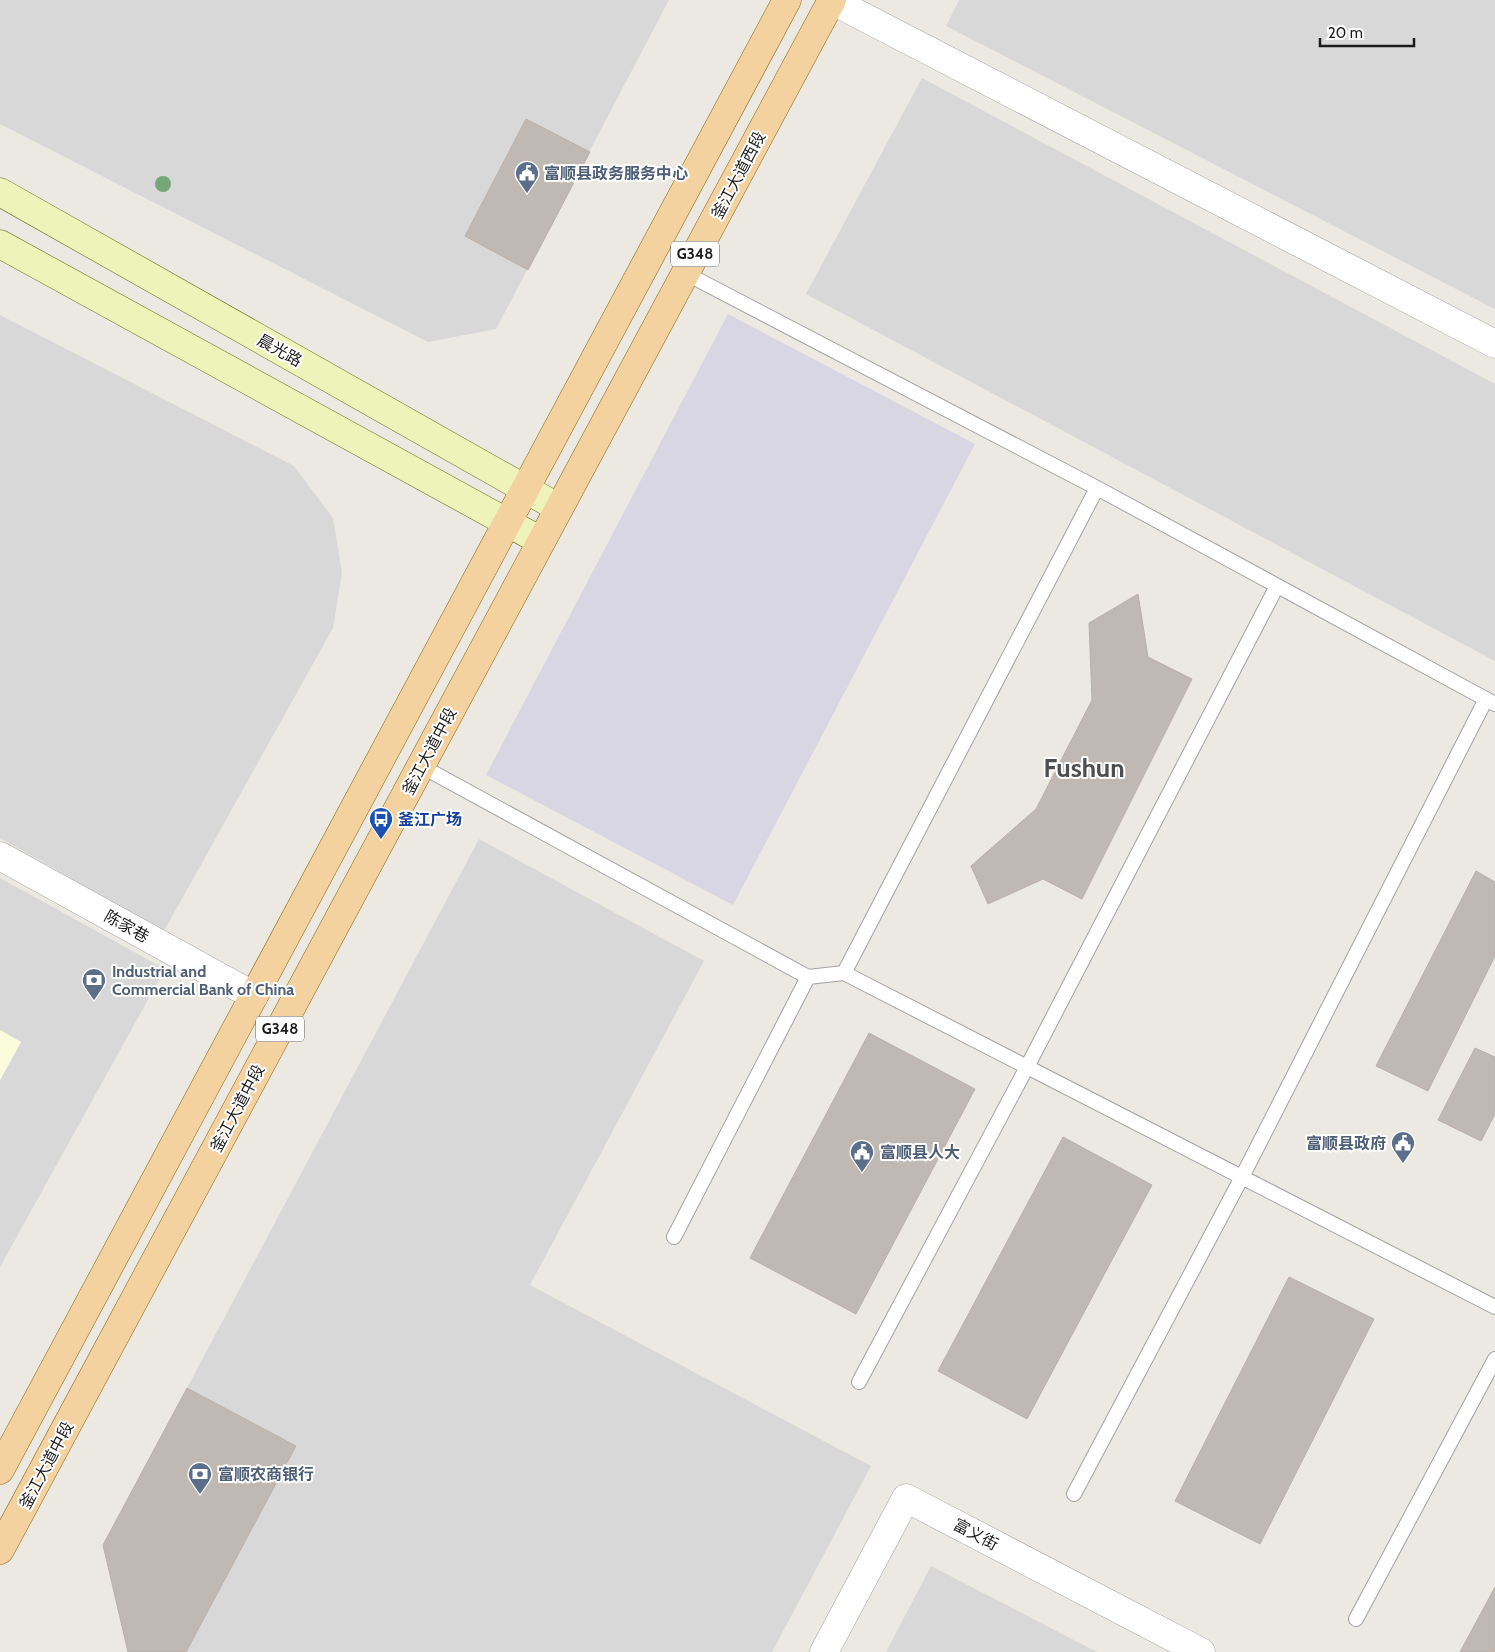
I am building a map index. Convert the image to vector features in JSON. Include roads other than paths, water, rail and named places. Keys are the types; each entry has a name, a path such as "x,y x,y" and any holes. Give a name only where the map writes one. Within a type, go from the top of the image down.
{"main road":[{"name":"G348","path":"0,1470 787,0"},
{"name":"釜江大道西段","path":"559,508 832,0"},
{"name":"晨光路","path":"0,192 559,508"},
{"path":"0,244 541,541"},
{"name":"釜江大道中段","path":"0,1550 559,508"}],"street":[{"path":"832,0 1495,344"},
{"name":"陈家巷","path":"0,856 254,996"},
{"name":"富义街","path":"824,1652 906,1498 1201,1652"}],"lane":[{"path":"685,273 1097,488 1491,702 1074,1494"},
{"path":"844,973 1097,488"},
{"path":"859,1382 1027,1067 1277,586"},
{"path":"421,766 808,977 844,973 1495,1307"},
{"path":"674,1237 808,977"},
{"path":"1356,1619 1495,1359"}],"place":[{"name":"富顺县政务服务中心","path":"527,194"},
{"name":"釜江广场","path":"381,840"},
{"name":"Industrial and Commercial Bank of China","path":"94,1001"},
{"name":"富顺县政府","path":"1403,1164"},
{"name":"富顺县人大","path":"862,1173"},
{"name":"富顺农商银行","path":"200,1495"}],"district":[{"name":"Fushun","path":"1084,768"}]}
